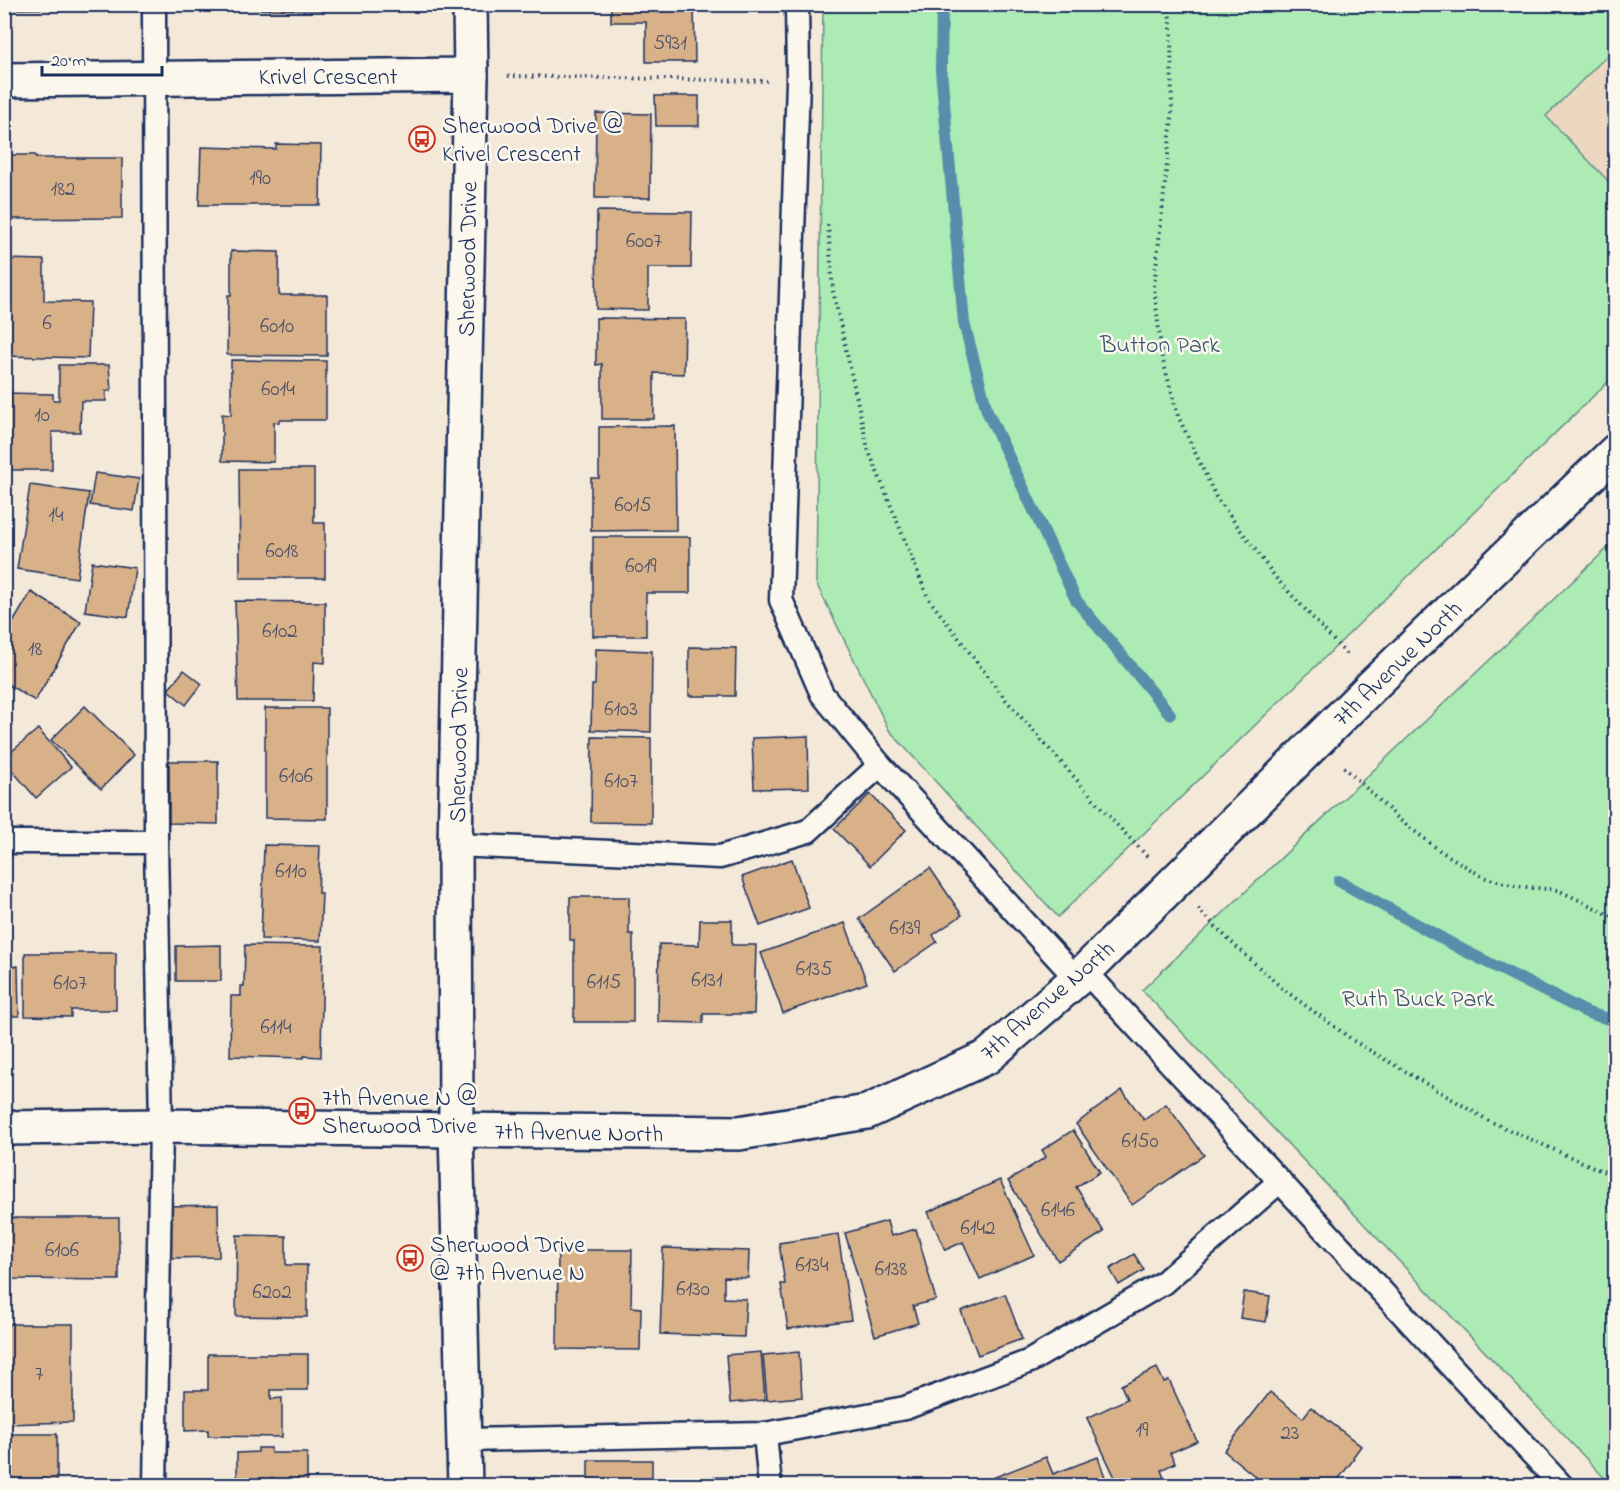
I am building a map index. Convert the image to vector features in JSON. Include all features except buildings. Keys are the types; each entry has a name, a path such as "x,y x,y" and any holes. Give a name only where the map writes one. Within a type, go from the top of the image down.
{"street":[{"name":"Sherwood Drive","path":"465,1485 462,1440 456,1131 455,845 471,75 470,4"},
{"name":"Krivel Crescent","path":"4,80 471,75"},
{"name":"7th Avenue North","path":"4,1128 160,1126 739,1133 867,1112 987,1057 1081,975 1374,684 1616,452"}],"lane":[{"path":"154,4 156,842 160,1126 155,1485"},
{"path":"797,4 798,81 781,600 822,694 880,765 1280,1181 1562,1485"},
{"path":"455,845 720,857 808,831 880,765"},
{"path":"4,842 156,842"},
{"path":"462,1440 765,1434 905,1408 1030,1361 1163,1283 1280,1181"},
{"path":"765,1434 770,1485"}],"path":[{"path":"1168,4 1171,25 1172,117 1154,287 1162,357 1178,416 1216,497 1276,578 1374,684"},
{"path":"471,75 798,81"},
{"path":"828,221 833,291 868,449 928,598 1006,700 1114,822 1230,942 1283,989 1354,1041 1489,1121 1616,1178"},
{"path":"1317,742 1400,820 1439,850 1483,877 1515,886 1558,890 1616,918"}],"shaded area":[{"path":"1615,48 1615,188 1546,116"}],"green space":[{"name":"Button Park","path":"823,5 1615,5 1615,48 1546,116 1615,188 1615,375 1058,917 889,730 816,583"},
{"name":"Ruth Buck Park","path":"1615,541 1616,1485 1612,1486 1142,990"}],"waterway":[{"path":"942,4 941,70 964,323 987,411 1076,600 1170,714"},
{"path":"1339,881 1463,950 1588,1013 1616,1021"}],"place":[{"name":"Sherwood Drive @ Krivel Crescent","path":"422,139"},
{"name":"7th Avenue N @ Sherwood Drive","path":"302,1111"},
{"name":"Sherwood Drive @ 7th Avenue N","path":"410,1258"}]}
